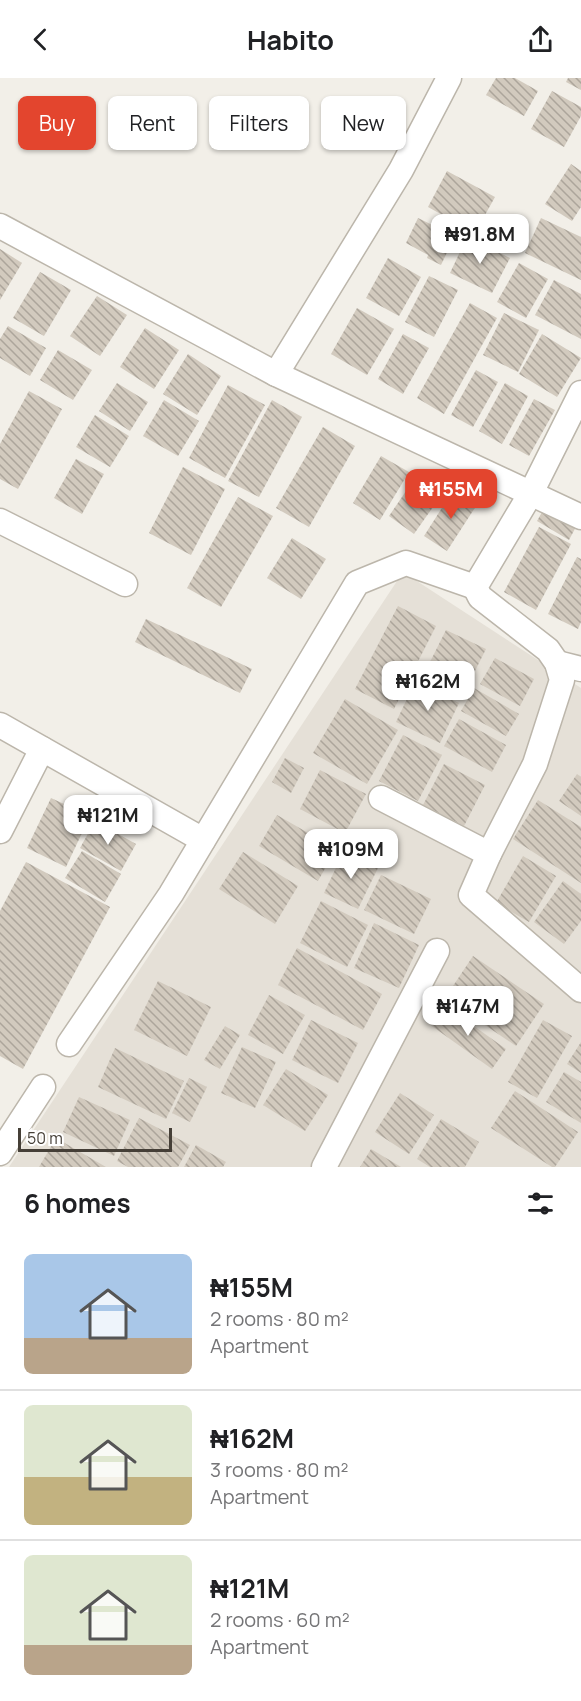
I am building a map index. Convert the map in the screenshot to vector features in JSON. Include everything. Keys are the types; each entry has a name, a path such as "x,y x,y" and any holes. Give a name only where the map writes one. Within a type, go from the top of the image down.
{"street":[{"path":"276,374 401,170 449,78"},
{"path":"0,226 276,374 581,517"},
{"path":"475,587 531,493 581,393"},
{"path":"0,521 125,584"},
{"path":"69,1044 171,894 357,583 406,563 475,587 480,597 548,650 557,663 562,680 535,764 489,854 471,896 581,990"},
{"path":"557,663 581,669"},
{"path":"0,725 203,840"},
{"path":"0,831 42,749"},
{"path":"381,798 489,854"},
{"path":"324,1167 437,951"},
{"path":"0,1153 43,1087"}],"shaded area":[{"path":"403,572 581,688 581,1167 9,1167"}],"building":[{"path":"496,78 515,78 538,91 524,116 486,95"},
{"path":"568,78 581,78 581,90 566,82"},
{"path":"552,91 581,107 581,116 564,147 531,129"},
{"path":"571,164 581,171 581,207 572,221 545,204"},
{"path":"447,171 495,197 475,233 428,207"},
{"path":"418,218 455,236 441,265 406,243"},
{"path":"541,218 581,237 581,280 525,253"},
{"path":"467,237 510,258 492,293 450,273"},
{"path":"0,249 22,263 0,300"},
{"path":"388,258 421,277 399,316 366,298"},
{"path":"519,263 548,279 526,318 497,302"},
{"path":"40,272 71,290 44,336 13,318"},
{"path":"429,276 458,290 434,337 405,322"},
{"path":"554,280 581,294 581,339 535,315"},
{"path":"97,296 127,315 100,356 70,336"},
{"path":"470,303 497,318 444,414 417,398"},
{"path":"357,308 394,329 367,375 331,354"},
{"path":"504,313 539,330 518,372 483,355"},
{"path":"8,326 46,348 30,376 0,358 0,339"},
{"path":"145,328 179,350 154,389 120,367"},
{"path":"403,334 429,348 403,394 378,379"},
{"path":"542,334 581,358 557,397 519,374"},
{"path":"58,350 92,370 73,400 40,380"},
{"path":"188,354 221,376 197,415 163,394"},
{"path":"476,370 498,382 473,427 451,415"},
{"path":"117,383 148,402 130,431 99,411"},
{"path":"505,383 528,396 502,444 479,431"},
{"path":"228,385 265,405 225,478 189,458"},
{"path":"29,391 62,409 18,489 0,479 0,444"},
{"path":"534,399 555,410 529,456 509,445"},
{"path":"164,400 199,421 178,456 143,436"},
{"path":"272,400 302,417 259,497 228,481"},
{"path":"95,415 129,436 110,467 76,447"},
{"path":"323,427 355,446 309,527 276,508"},
{"path":"381,456 409,472 380,520 353,503"},
{"path":"76,459 104,474 82,514 54,498"},
{"path":"183,467 225,489 191,555 149,533"},
{"path":"419,472 445,490 414,534 389,516"},
{"path":"454,489 478,503 447,551 424,536"},
{"path":"238,497 273,516 221,607 187,588"},
{"path":"546,505 578,523 569,540 537,521"},
{"path":"539,527 571,544 536,610 504,592"},
{"path":"292,538 326,559 301,599 267,578"},
{"path":"577,557 581,559 581,622 578,629 548,614"},
{"path":"398,606 436,626 394,709 355,689"},
{"path":"146,619 252,669 240,693 135,642"},
{"path":"446,630 486,649 462,697 422,678"},
{"path":"495,658 534,679 520,706 480,684"},
{"path":"415,682 459,703 440,743 396,722"},
{"path":"474,688 519,714 506,736 461,711"},
{"path":"345,699 398,730 367,784 313,753"},
{"path":"459,719 506,745 492,772 444,746"},
{"path":"403,735 442,755 418,801 379,781"},
{"path":"285,758 304,768 291,793 272,782"},
{"path":"444,764 485,785 464,826 423,805"},
{"path":"320,770 366,794 345,833 300,809"},
{"path":"577,774 581,777 581,816 559,801"},
{"path":"51,798 90,816 66,867 27,848"},
{"path":"538,800 581,827 581,883 513,839"},
{"path":"277,815 336,849 318,881 259,846"},
{"path":"95,821 136,844 121,871 80,848"},
{"path":"82,851 121,874 105,902 65,878"},
{"path":"344,851 378,868 358,909 324,893"},
{"path":"243,852 298,886 275,924 219,889"},
{"path":"523,856 556,876 529,922 496,903"},
{"path":"26,862 110,907 23,1069 0,1056 0,911"},
{"path":"381,875 431,899 414,934 364,910"},
{"path":"563,881 581,894 581,921 564,944 534,922"},
{"path":"321,901 368,925 347,967 300,943"},
{"path":"374,923 419,945 399,988 354,968"},
{"path":"297,948 382,994 363,1030 278,985"},
{"path":"473,956 544,1004 516,1046 445,998"},
{"path":"158,981 211,1007 187,1056 134,1030"},
{"path":"269,995 305,1015 283,1054 248,1035"},
{"path":"443,1004 506,1049 492,1069 429,1024"},
{"path":"311,1020 358,1043 338,1083 292,1060"},
{"path":"543,1020 572,1036 537,1098 508,1082"},
{"path":"225,1026 240,1035 220,1069 204,1060"},
{"path":"581,1042 581,1073 567,1064"},
{"path":"242,1047 276,1062 255,1108 221,1093"},
{"path":"115,1048 184,1081 166,1119 98,1087"},
{"path":"286,1069 328,1095 305,1131 263,1105"},
{"path":"564,1072 581,1082 581,1123 546,1102"},
{"path":"189,1078 207,1087 190,1122 172,1113"},
{"path":"515,1091 578,1132 555,1167 491,1128"},
{"path":"400,1093 434,1115 409,1154 375,1132"},
{"path":"79,1097 130,1120 114,1156 63,1132"},
{"path":"139,1118 190,1145 178,1167 128,1167 117,1161"},
{"path":"441,1119 479,1142 465,1167 430,1167 417,1159"},
{"path":"56,1138 106,1167 39,1167"},
{"path":"196,1145 226,1162 223,1167 184,1167"},
{"path":"371,1149 401,1167 360,1167"}]}
